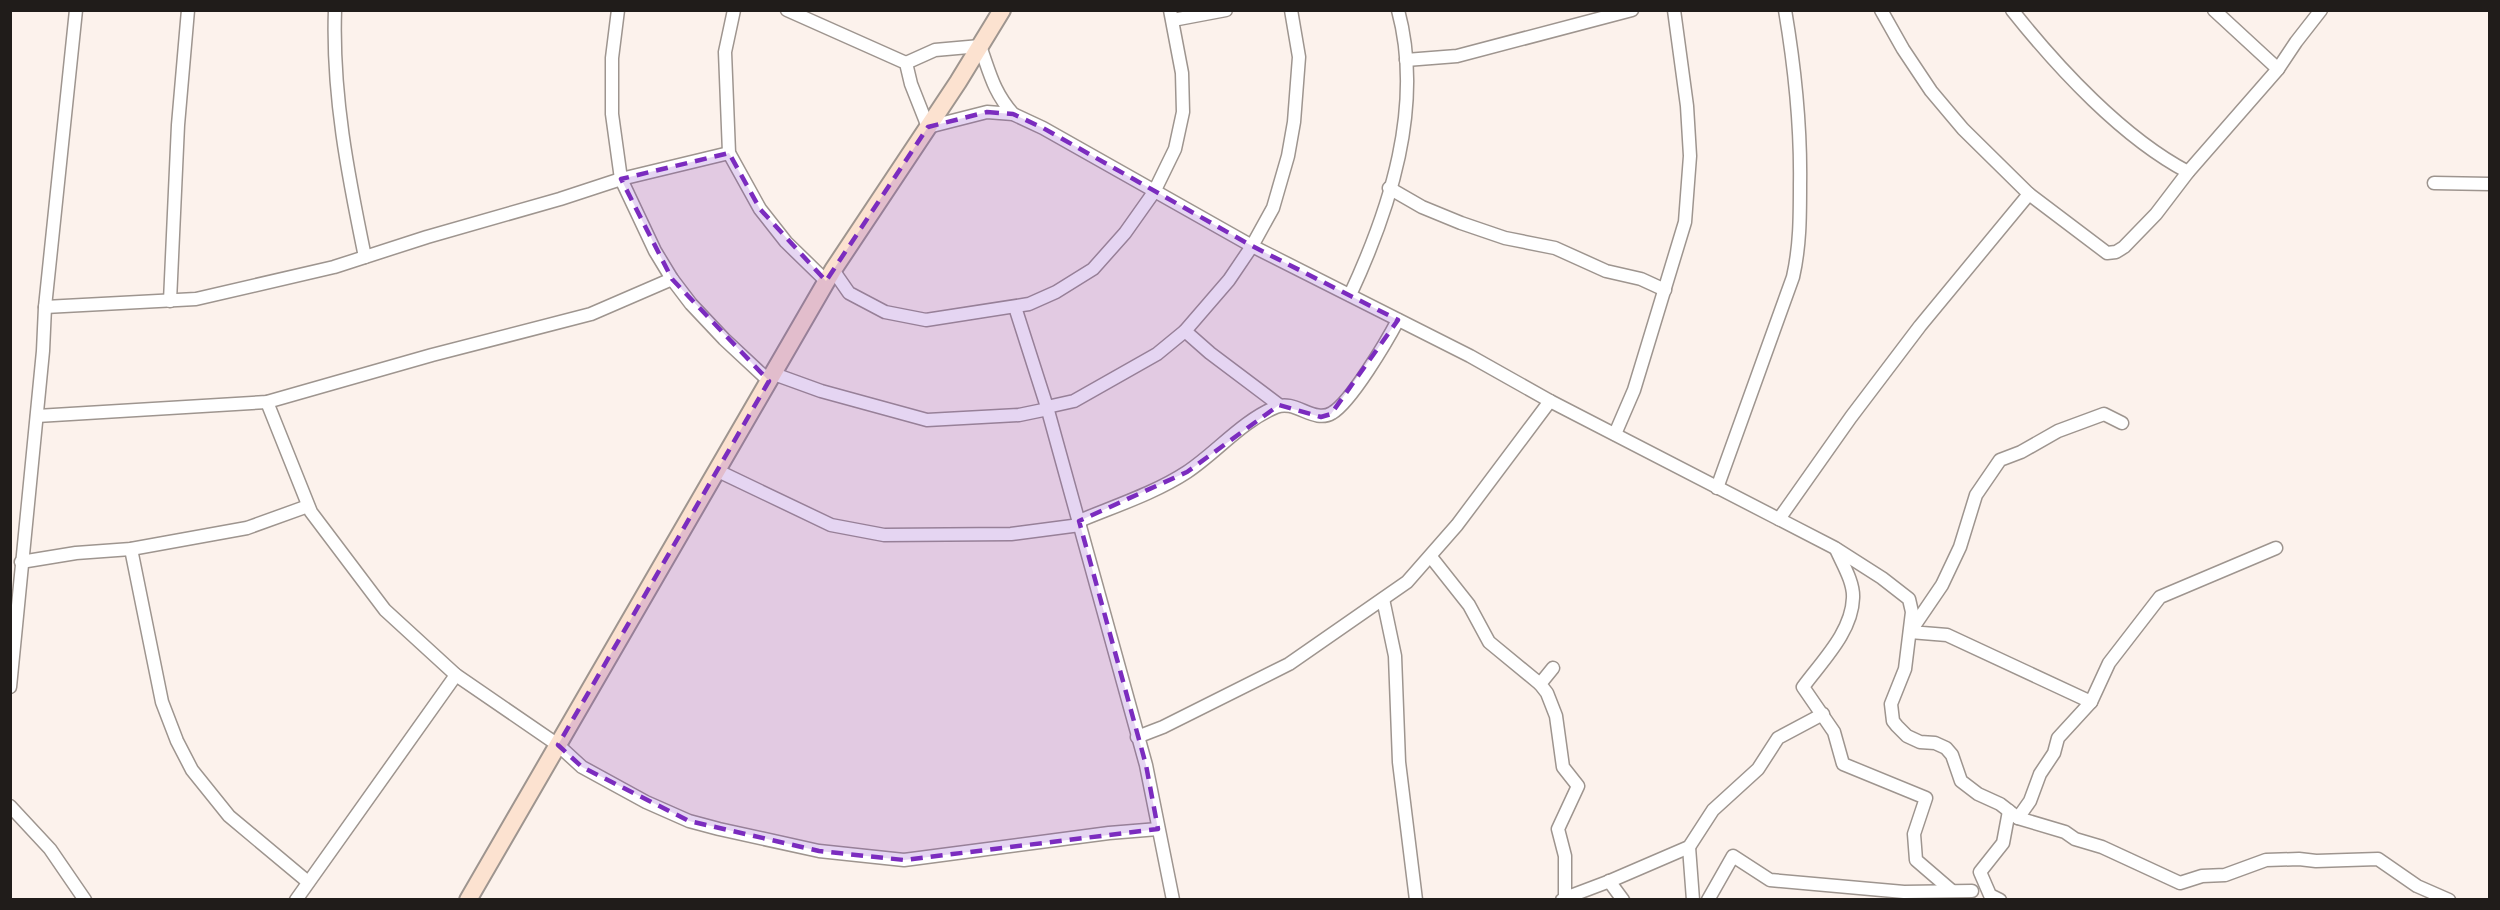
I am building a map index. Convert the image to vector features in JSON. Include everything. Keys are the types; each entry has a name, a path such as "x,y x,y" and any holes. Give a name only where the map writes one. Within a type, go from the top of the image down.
{"street":[{"path":"10,687 21,562 29,505 45,307 76,10"},
{"path":"170,301 178,125 188,10"},
{"path":"335,10 338,102 348,173 365,257"},
{"path":"618,10 612,58 612,114 621,178 655,251 672,279 691,304 724,339 772,377 927,420 1019,415 1074,401 1099,389 1157,354 1185,331 1229,280 1252,246 1273,208 1288,156 1294,122 1299,57 1291,10"},
{"path":"734,10 725,52 729,153 760,208 786,242 849,293 885,312 926,320 1029,304 1056,292 1093,269 1125,233 1154,192 1174,149 1183,112 1182,73 1171,15 1226,10"},
{"path":"787,10 906,63 935,50 980,46"},
{"path":"468,900 830,276 1002,10"},
{"path":"1350,295 1366,260 1400,155 1407,112 1406,60 1398,10"},
{"path":"1406,60 1457,56 1632,10"},
{"path":"1615,434 1634,390 1685,222 1690,156 1687,106 1674,10"},
{"path":"1717,488 1793,277 1799,249 1801,133 1798,93 1785,10"},
{"path":"1881,10 1903,50 1931,91 1964,129 2029,194 2097,248 2107,253 2116,252 2156,214 2188,172 2278,69 2321,10"},
{"path":"2012,10 2037,42 2093,101 2152,151 2188,172"},
{"path":"2214,10 2278,69"},
{"path":"980,46 995,91 1013,114"},
{"path":"906,63 911,84 928,127"},
{"path":"928,127 987,112 1013,114 1095,155 1154,192 1252,246 1835,548 1898,589 1909,599 1912,612 1910,632 1905,669 1891,704 1893,721 1908,736 1920,742 1935,743 1946,748 1952,754 1961,781 2014,815 2102,847 2180,884 2202,876 2226,875 2266,860 2316,861 2368,858 2386,863 2417,885 2449,900"},
{"path":"45,307 196,299 334,267 560,200 621,178 729,153"},
{"path":"2434,183 2490,184"},
{"path":"1389,188 1422,207 1461,223 1505,238 1555,248 1606,271 1641,279 1665,290"},
{"path":"1779,519 1851,417 1920,326 2029,194"},
{"path":"37,416 267,402 432,355 591,314 672,279"},
{"path":"1015,307 1047,408 1154,800 1173,900"},
{"path":"1185,331 1218,360 1279,405 1295,407 1321,417 1331,414 1342,405 1398,320"},
{"path":"1137,737 1163,727 1289,664 1407,582 1431,557 1500,470 1550,401"},
{"path":"267,402 308,506 385,610 456,675 558,745 582,768 646,802 688,820 819,851 904,860 1109,833 1158,829"},
{"path":"718,471 831,525 884,535 1011,534 1079,523 1140,496 1187,472 1262,414 1279,405"},
{"path":"1910,632 1942,585 1960,547 1976,495 2000,460 2021,452 2058,431 2104,414 2122,423"},
{"path":"21,562 76,553 131,549 247,528 308,506"},
{"path":"1835,548 1850,581 1853,597 1843,633 1803,687 1834,732 1843,764 1926,798 1914,834 1916,860 1953,895"},
{"path":"2000,900 1990,895 1980,872 2003,843 2014,815 2030,801 2040,774 2054,753 2058,738 2091,702 2109,663 2160,597 2276,548"},
{"path":"131,549 162,702 177,741 192,770 229,816 308,882"},
{"path":"1431,557 1469,605 1489,642 1540,684 1547,693 1556,716 1563,767 1578,786 1558,830 1565,856 1564,899 1689,847 1713,810 1758,769 1778,738 1823,714"},
{"path":"1383,599 1395,656 1399,762 1416,900"},
{"path":"1910,632 1947,634 2091,702"},
{"path":"1540,684 1552,668"},
{"path":"296,900 456,675"},
{"path":"10,806 50,849 85,900"},
{"path":"1689,847 1693,900"},
{"path":"1708,900 1733,856 1770,880 1904,892 1970,895"},
{"path":"1609,881 1623,900"}],"highlighted area":[{"path":"987,112 1013,114 1043,128 1252,246 1398,320 1331,414 1321,417 1279,405 1187,472 1079,521 1146,765 1158,829 904,860 819,851 689,821 582,767 558,745 769,381 672,279 621,179 729,153 760,209 826,281 928,127"}]}
